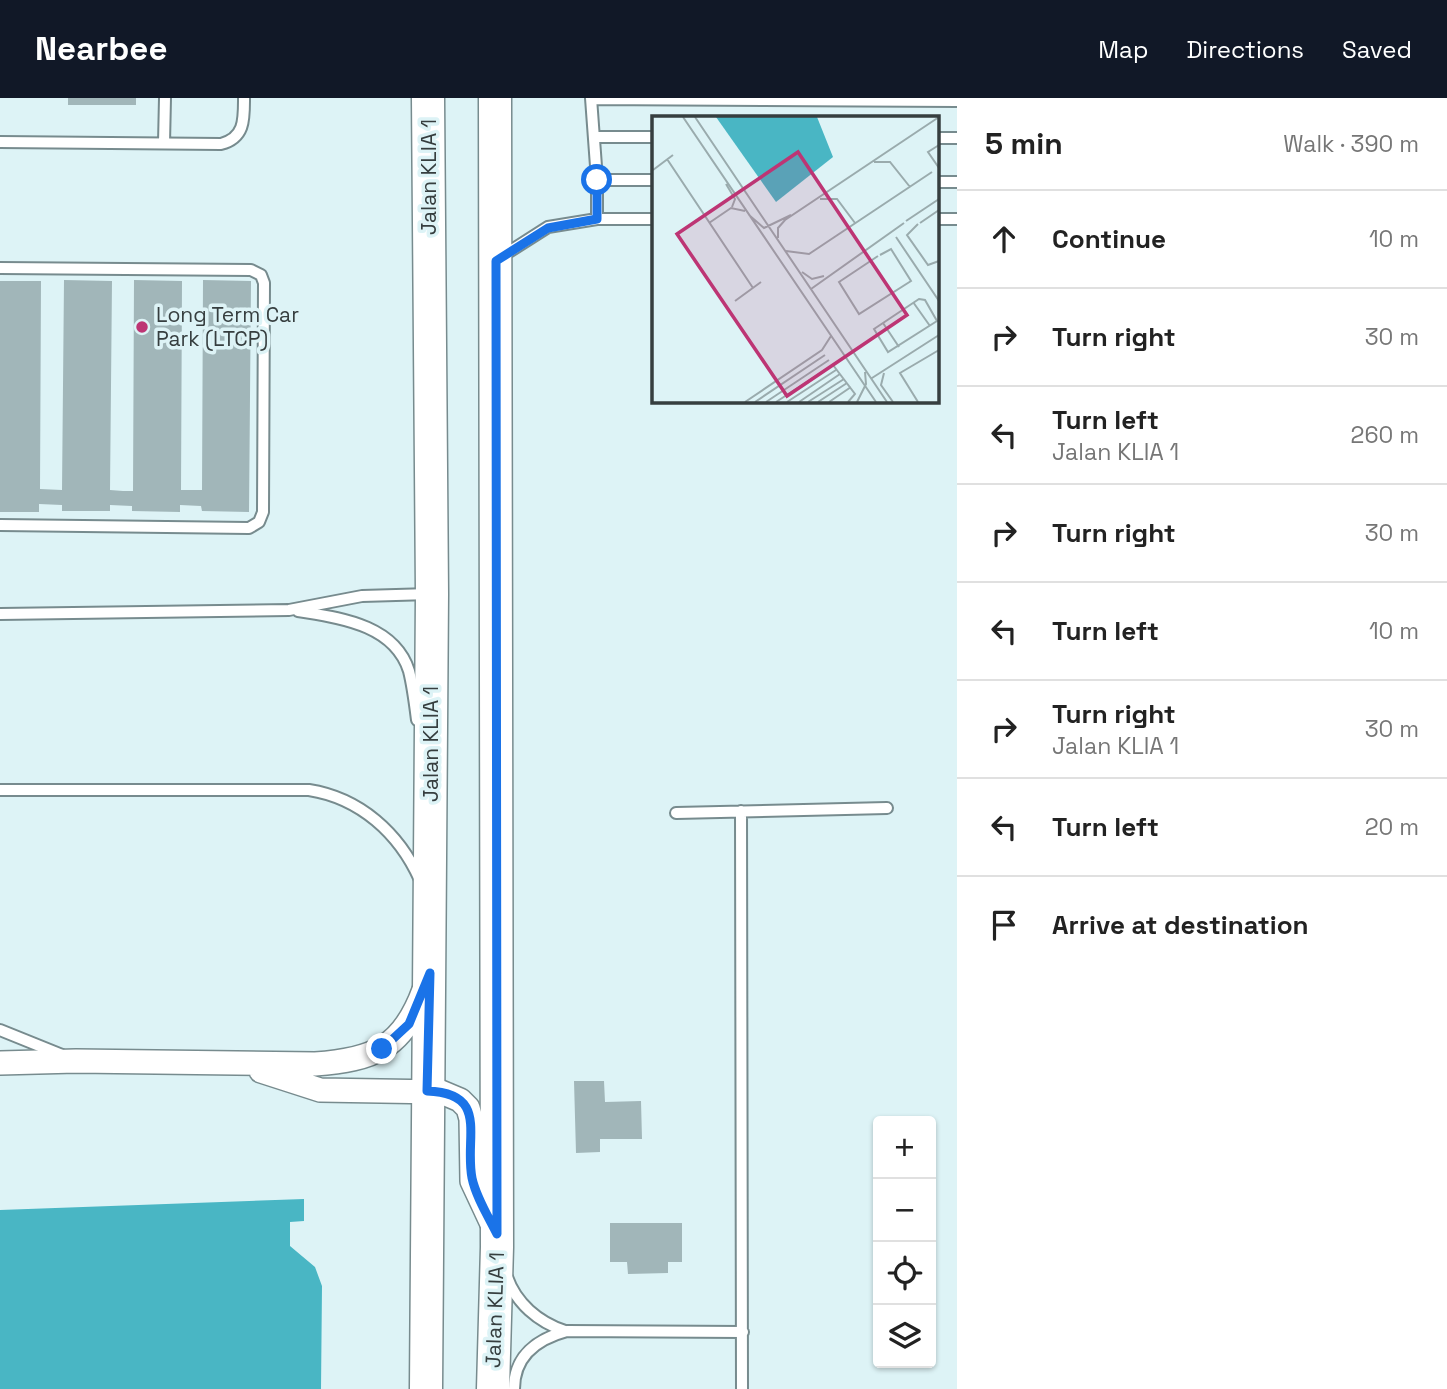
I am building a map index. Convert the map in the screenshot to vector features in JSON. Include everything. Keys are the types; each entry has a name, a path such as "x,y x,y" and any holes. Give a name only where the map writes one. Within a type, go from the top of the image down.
{"main road":[{"name":"Jalan KLIA 1","path":"426,1389 432,594 428,98"},
{"name":"Jalan KLIA 1","path":"493,1389 497,1240 495,98"}],"street":[{"path":"0,1063 76,1061 238,1064 340,1062 361,1059 382,1049 409,1024 430,973"},
{"path":"238,1064 320,1090 427,1091 450,1094 468,1108 471,1119 472,1181 497,1240"}],"lane":[{"path":"164,98 164,143"},
{"path":"0,142 221,144 236,136 244,121 244,98"},
{"path":"597,219 591,99 957,101"},
{"path":"594,136 652,137"},
{"path":"597,180 652,180"},
{"path":"496,261 548,228 597,219 652,219"},
{"path":"0,268 251,271 257,272 264,279 264,310 263,512 255,526 0,525"},
{"path":"0,614 289,610 362,596 432,594"},
{"path":"289,610 350,620 364,625 378,633 402,656 408,671 431,795"},
{"path":"0,790 309,790 331,794 365,811 392,837 417,873 430,902"},
{"path":"676,813 887,808"},
{"path":"741,811 742,1389"},
{"path":"0,1030 76,1061"},
{"path":"497,1240 511,1287 520,1301 550,1326 567,1331 743,1332"},
{"path":"514,1389 518,1365 524,1354 543,1340 567,1331"}],"water":[{"path":"304,1199 304,1221 290,1222 290,1246 315,1267 322,1286 321,1389 0,1389 0,1210"}],"building":[{"path":"68,98 136,98 136,105 68,105"},
{"path":"64,280 112,281 110,490 123,491 133,491 134,280 182,281 181,490 202,490 203,280 251,281 249,512 202,511 201,506 180,505 180,512 132,511 132,506 110,505 110,511 62,511 62,505 39,504 39,512 0,512 0,281 41,281 40,489 62,490"},
{"path":"574,1081 604,1081 605,1102 641,1101 642,1139 600,1139 600,1152 576,1153"},
{"path":"610,1223 682,1223 682,1262 668,1262 668,1273 628,1274 627,1262 610,1262"}],"place":[{"name":"Long Term Car Park (LTCP)","path":"142,327"}],"route":[{"path":"382,1049 409,1024 430,973 427,1091 450,1094 468,1108 471,1119 472,1181 497,1234 496,261 548,228 597,219 597,180"}]}
